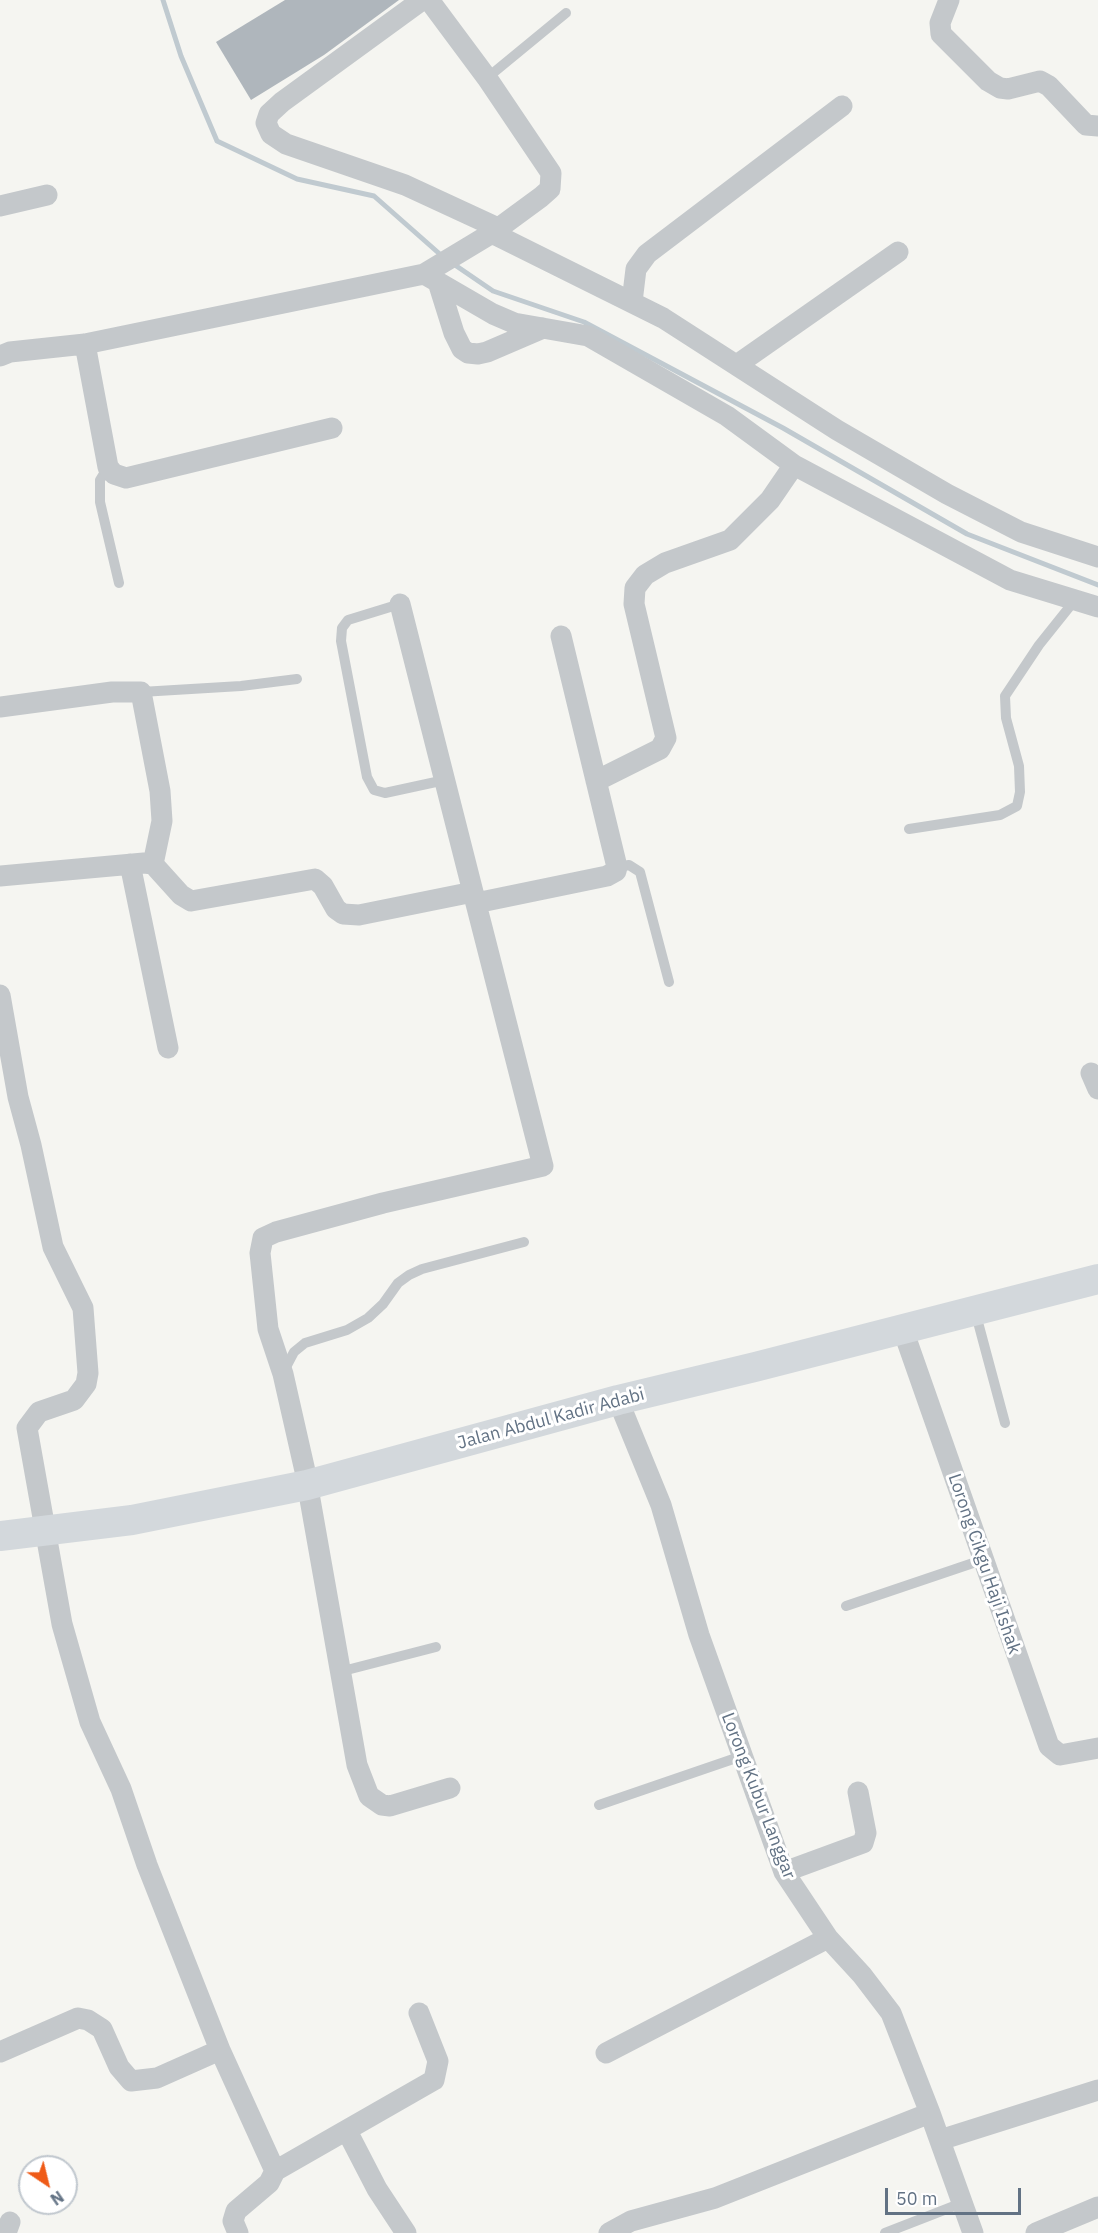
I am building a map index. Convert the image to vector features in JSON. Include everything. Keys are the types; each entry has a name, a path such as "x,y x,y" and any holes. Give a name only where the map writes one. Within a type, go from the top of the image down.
{"main road":[{"name":"Jalan Abdul Kadir Adabi","path":"0,1536 132,1520 307,1485 618,1400 1098,1279"}],"street":[{"path":"422,0 282,102 269,114 266,123 271,134 286,144 405,185 492,233 632,302 738,364 837,430 947,494 1021,532 1098,557"},
{"path":"0,356 10,352 86,344 432,274 541,197 549,189 551,173 487,78 429,0"},
{"path":"949,0 940,23 941,34 987,81 1000,88 1008,89 1040,81 1048,86 1086,125 1098,126"},
{"path":"632,302 636,269 648,254 843,106"},
{"path":"0,206 48,195"},
{"path":"738,364 898,252"},
{"path":"432,274 493,314 514,323 588,336 728,416 794,465 1010,580 1098,607"},
{"path":"432,274 454,333 462,349 468,352 478,354 487,352 543,328"},
{"path":"86,344 108,467 114,474 126,478 332,428"},
{"path":"596,781 660,749 666,738 634,604 635,588 645,575 665,563 730,540 770,500 794,465"},
{"path":"400,604 543,1166 383,1203 263,1238 260,1253 268,1329 283,1374 307,1485 357,1765 369,1796 382,1805 390,1806 450,1788"},
{"path":"0,876 153,864 181,895 191,901 315,879 343,914 359,915 607,876 617,867 561,636"},
{"path":"0,707 112,692 141,692 160,791 162,821 153,864"},
{"path":"130,864 168,1048"},
{"path":"1,1004 18,1097 32,1144 53,1247 83,1308 88,1372 80,1395 74,1400 39,1412 27,1428 62,1624 90,1722 120,1789 147,1865 220,2050 275,2171"},
{"name":"Lorong Cikgu Haji Ishak","path":"903,1330 1049,1746 1060,1755 1098,1748"},
{"name":"Lorong Kubur Langgar","path":"618,1400 662,1505 699,1635 784,1872 828,1938 862,1975 891,2013 973,2233"},
{"path":"784,1872 863,1843 866,1833 858,1792"},
{"path":"606,2053 828,1938"},
{"path":"238,2233 233,2221 236,2211 269,2183 275,2171 434,2080 438,2061 418,2013"},
{"path":"0,2052 78,2018 88,2020 102,2029 118,2067 131,2081 157,2078 220,2050"},
{"path":"940,2140 1098,2090"},
{"path":"609,2233 631,2221 715,2198 930,2113"},
{"path":"347,2131 377,2189 406,2233"},
{"path":"1036,2233 1098,2207"}],"lane":[{"path":"487,78 566,13"},
{"path":"108,467 100,480 100,502 119,583"},
{"path":"909,829 1000,814 1017,806 1020,792 1019,766 1006,718 1005,696 1039,645 1075,600"},
{"path":"400,604 348,620 342,628 341,641 367,777 374,790 385,792 445,780"},
{"path":"141,692 241,686 297,679"},
{"path":"617,867 629,865 640,872 669,982"},
{"path":"283,1374 294,1352 305,1343 347,1330 368,1318 383,1304 398,1282 409,1275 422,1269 524,1242"},
{"path":"975,1311 1005,1423"},
{"path":"846,1606 982,1560"},
{"path":"339,1672 436,1647"},
{"path":"599,1805 742,1756"},
{"path":"885,2233 962,2203"}],"building":[{"path":"285,0 399,0 324,55 251,100 216,42"}],"waterway":[{"path":"163,0 181,56 217,141 297,179 374,196 442,256"},
{"path":"452,263 493,291 584,322 783,428 967,534 1098,585"}]}
